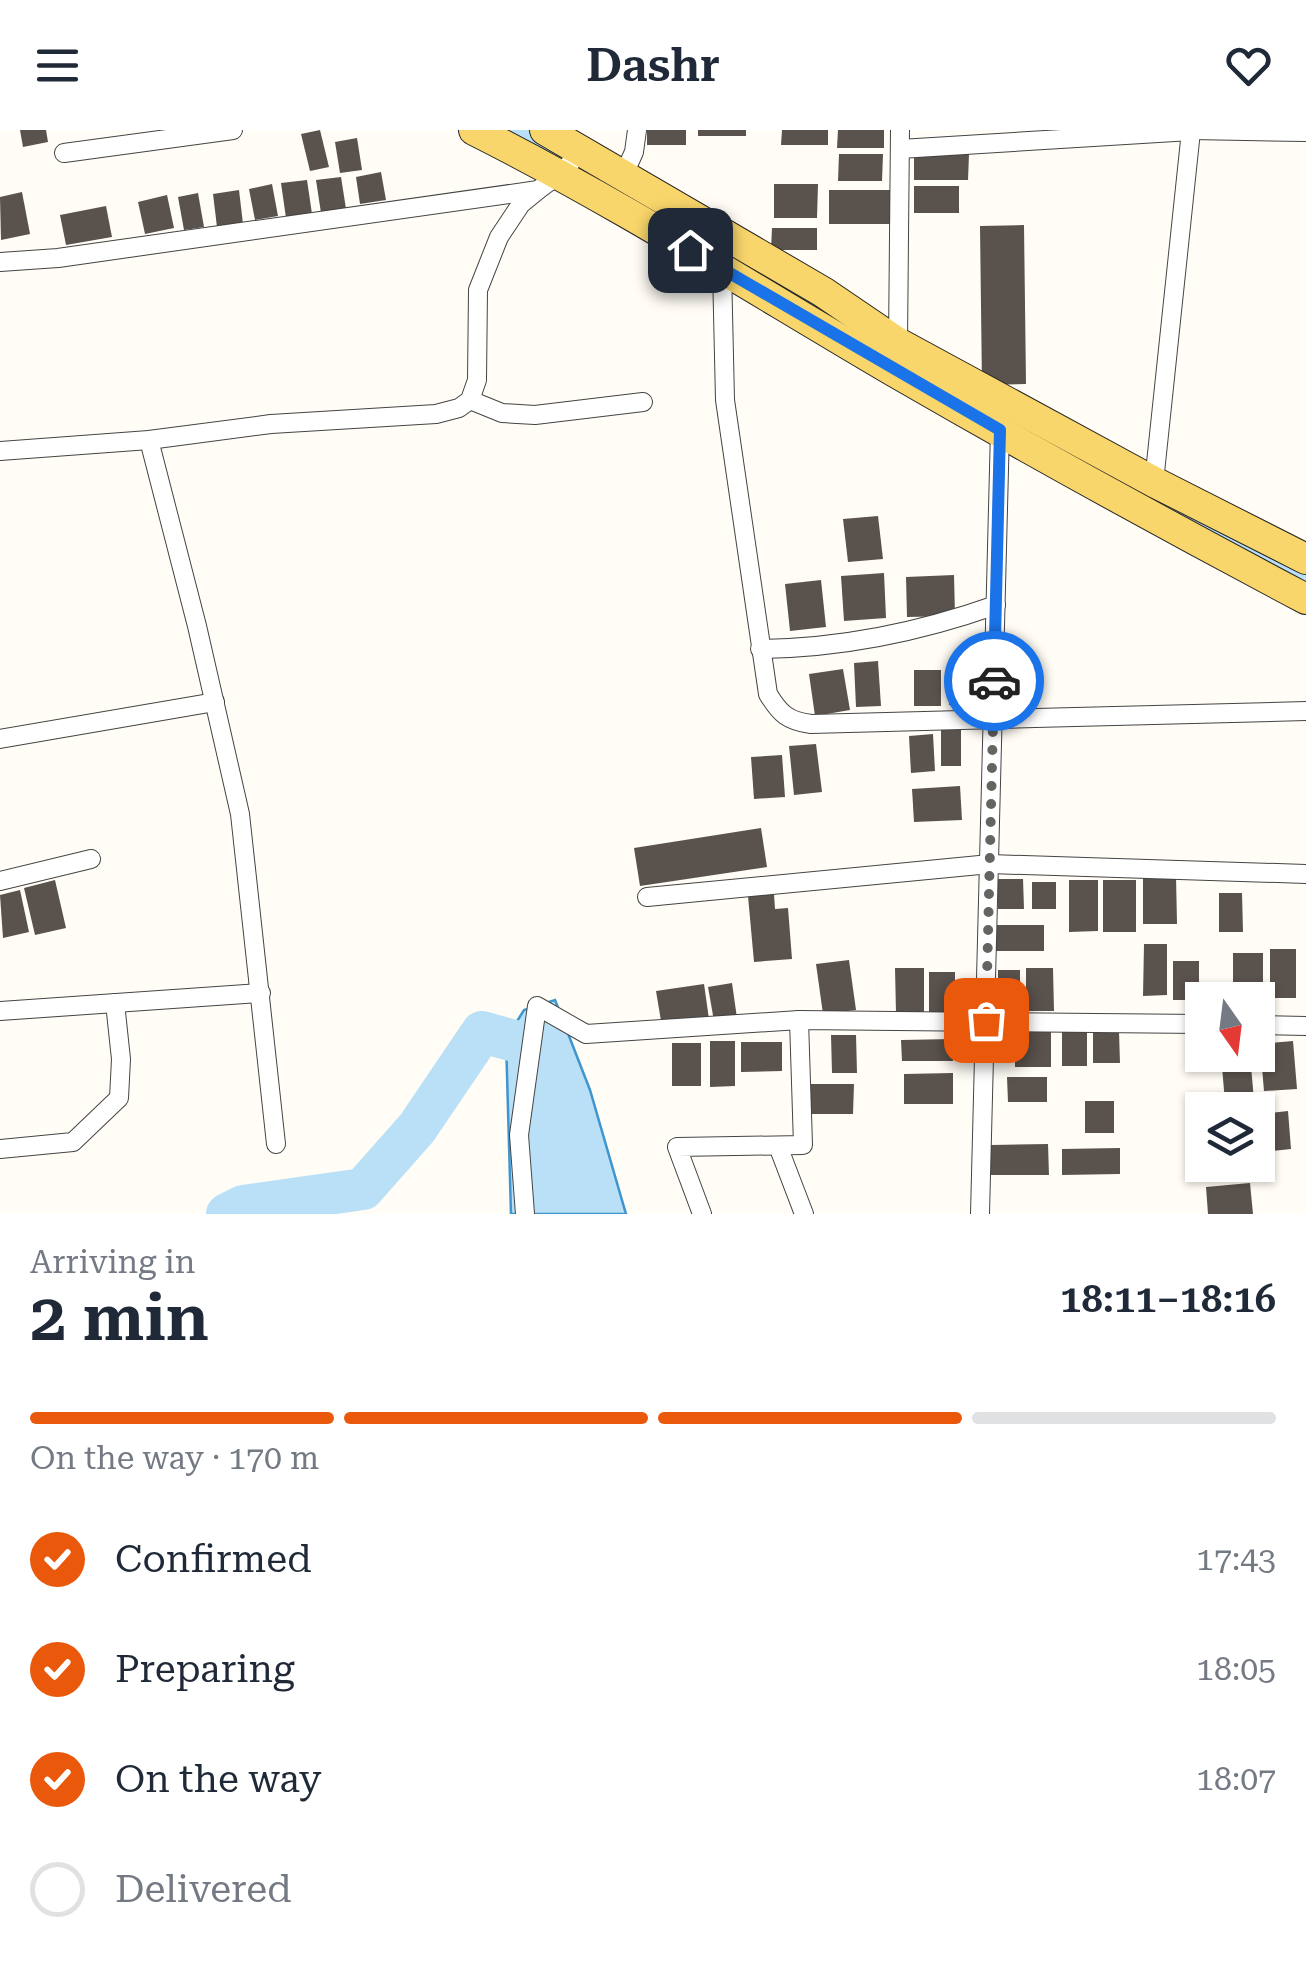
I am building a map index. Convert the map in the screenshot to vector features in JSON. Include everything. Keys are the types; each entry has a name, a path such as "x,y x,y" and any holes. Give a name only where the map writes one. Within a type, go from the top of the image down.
{"main road":[{"path":"474,130 564,168 722,270 1150,516 1306,599"},
{"path":"546,130 564,168"},
{"path":"564,168 624,174 898,342 1154,482 1306,559"}],"street":[{"path":"64,153 233,130"},
{"path":"624,174 634,152 637,130"},
{"path":"898,342 900,140 1191,130 1306,132"},
{"path":"1154,482 1191,130"},
{"path":"0,262 58,258 564,168"},
{"path":"0,451 149,440 272,424 436,414 459,408 470,400 478,380 478,290 499,237 521,204 564,168"},
{"path":"722,270 725,400 760,649 768,694 780,714 794,722 1306,712"},
{"path":"470,400 502,412 535,415 643,402"},
{"path":"980,1214 1000,430"},
{"path":"149,440 240,814 276,1144"},
{"path":"760,649 881,638 942,625 996,606"},
{"path":"0,738 214,702"},
{"path":"0,881 91,859"},
{"path":"646,897 990,864 1306,874"},
{"path":"0,1011 260,993"},
{"path":"0,1148 73,1142 119,1098 121,1058 115,1003"},
{"path":"525,1214 519,1135 537,1006 586,1034 799,1020 1185,1024"},
{"path":"702,1214 677,1148 803,1145 799,1020"},
{"path":"1275,1025 1306,1026"},
{"path":"778,1146 804,1214"}],"water":[{"path":"555,1000 590,1090 626,1214 511,1214 506,1039 524,1010"}],"building":[{"path":"20,130 46,130 48,142 23,147"},
{"path":"320,130 329,167 310,171 301,134"},
{"path":"647,130 686,130 686,145 647,145"},
{"path":"698,130 746,130 746,136 698,136"},
{"path":"782,130 828,130 828,145 781,145"},
{"path":"838,130 884,130 884,148 837,148"},
{"path":"357,138 362,170 340,173 335,142"},
{"path":"914,153 969,154 968,180 914,180"},
{"path":"839,154 883,154 882,181 838,181"},
{"path":"381,172 386,200 360,204 356,177"},
{"path":"341,177 346,209 321,213 316,180"},
{"path":"307,180 312,214 286,218 281,183"},
{"path":"272,184 278,216 255,220 249,189"},
{"path":"774,184 818,184 817,218 774,218"},
{"path":"914,186 959,186 959,213 914,213"},
{"path":"239,190 243,224 217,227 213,194"},
{"path":"829,190 891,190 891,224 829,224"},
{"path":"22,192 30,234 1,240 0,197"},
{"path":"198,193 204,227 184,230 178,197"},
{"path":"167,195 174,228 145,234 138,202"},
{"path":"106,206 112,237 66,245 60,215"},
{"path":"1024,225 1026,384 982,385 980,226"},
{"path":"772,228 817,228 817,250 771,250"},
{"path":"878,516 883,559 848,562 843,519"},
{"path":"884,573 886,618 844,621 841,576"},
{"path":"954,575 955,616 907,617 906,577"},
{"path":"821,580 826,627 790,631 785,584"},
{"path":"878,661 881,706 856,707 854,663"},
{"path":"949,668 974,668 973,705 949,705"},
{"path":"843,669 850,710 815,716 809,674"},
{"path":"914,670 941,670 941,706 914,706"},
{"path":"941,730 961,730 961,766 941,766"},
{"path":"933,734 935,771 911,773 909,736"},
{"path":"816,744 822,792 794,795 789,746"},
{"path":"782,755 785,797 754,799 751,757"},
{"path":"960,786 962,820 914,822 912,789"},
{"path":"761,828 767,867 640,886 634,848"},
{"path":"1143,876 1176,876 1177,924 1143,924"},
{"path":"998,879 1023,879 1024,909 998,909"},
{"path":"55,880 66,928 35,935 24,888"},
{"path":"1069,880 1098,880 1098,931 1069,932"},
{"path":"1103,880 1136,880 1136,932 1103,932"},
{"path":"1032,882 1056,882 1056,909 1032,909"},
{"path":"20,890 29,932 3,938 0,895"},
{"path":"1219,893 1242,893 1243,932 1219,932"},
{"path":"774,894 775,909 788,908 792,959 754,962 748,896"},
{"path":"996,925 1044,925 1044,951 996,951"},
{"path":"1144,944 1167,944 1167,995 1143,996"},
{"path":"1270,949 1296,949 1296,998 1275,998 1275,982 1270,982"},
{"path":"1233,953 1263,953 1263,982 1233,982"},
{"path":"849,960 856,1010 823,1014 816,964"},
{"path":"1173,961 1199,961 1199,982 1185,982 1185,1000 1173,1000"},
{"path":"895,968 924,968 924,1012 896,1013"},
{"path":"1026,968 1053,968 1054,1011 1026,1011"},
{"path":"998,970 1020,970 1020,1000 998,1000"},
{"path":"929,972 955,972 955,1012 929,1013"},
{"path":"732,983 737,1018 714,1021 708,987"},
{"path":"704,984 709,1019 662,1027 656,991"},
{"path":"1087,1031 1087,1066 1062,1066 1062,1032"},
{"path":"1015,1032 1051,1032 1051,1067 1015,1067"},
{"path":"1093,1032 1119,1032 1120,1063 1093,1063"},
{"path":"831,1035 856,1035 857,1073 832,1073"},
{"path":"953,1039 953,1061 902,1061 901,1040"},
{"path":"710,1041 735,1041 735,1086 710,1087"},
{"path":"1293,1041 1297,1089 1264,1091 1262,1072 1275,1072 1275,1043"},
{"path":"741,1042 782,1042 782,1071 741,1072"},
{"path":"672,1043 701,1043 701,1086 672,1086"},
{"path":"1222,1072 1252,1072 1253,1092 1224,1092"},
{"path":"953,1073 953,1104 904,1104 904,1074"},
{"path":"1007,1077 1047,1077 1047,1102 1008,1102"},
{"path":"811,1084 854,1084 853,1114 811,1114"},
{"path":"1085,1101 1114,1101 1114,1133 1085,1133"},
{"path":"1288,1111 1291,1149 1275,1151 1275,1112"},
{"path":"1048,1144 1049,1175 991,1175 991,1145"},
{"path":"1120,1148 1120,1174 1062,1175 1062,1149"},
{"path":"1250,1183 1253,1214 1208,1214 1206,1187"}],"waterway":[{"path":"512,130 584,169"},
{"path":"718,246 868,337"},
{"path":"1187,514 1306,578"},
{"path":"227,1214 243,1206 363,1189 417,1128 482,1032 529,1045 535,1076"}],"way so far":[{"path":"986,1020 994,681"}],"route":[{"path":"690,250 1000,430 994,681"}]}
